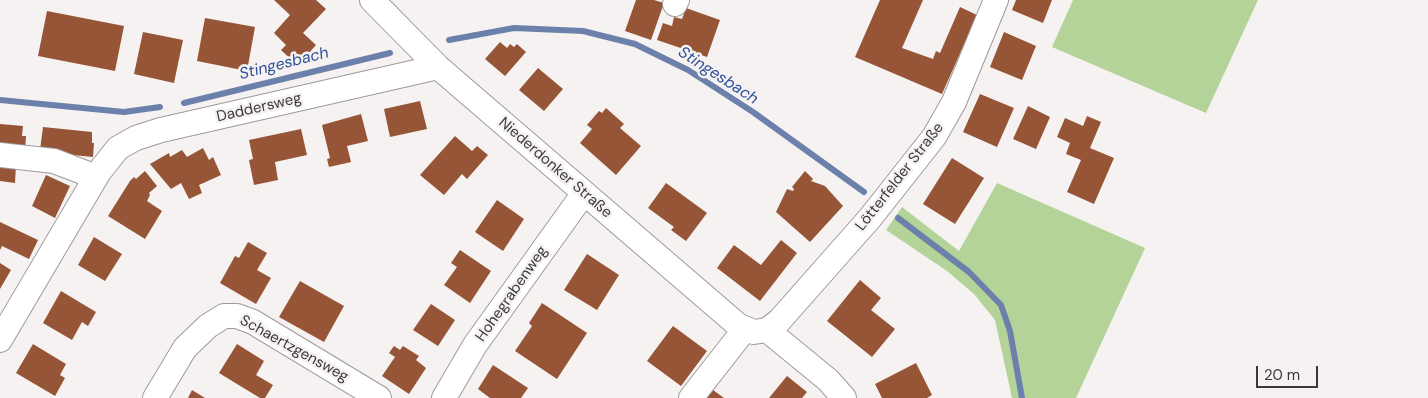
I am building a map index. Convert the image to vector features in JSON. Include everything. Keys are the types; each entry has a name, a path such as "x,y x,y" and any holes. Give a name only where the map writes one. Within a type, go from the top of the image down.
{"street":[{"name":"Niederdonker Straße","path":"372,0 438,67 739,326 756,329 828,380 844,398"},
{"name":"Lötterfelder Straße","path":"756,329 779,321 870,218 934,137 954,102 996,0"},
{"name":"Daddersweg","path":"0,340 96,177 118,148 136,138 161,130 438,67"},
{"path":"0,155 54,161 96,177"},
{"name":"Hohegrabenweg","path":"444,398 475,345 584,194"},
{"name":"Schaertzgensweg","path":"155,398 185,348 208,326 224,316 237,316 253,322 379,398"},
{"path":"691,398 756,329"}],"green space":[{"path":"1073,0 1258,0 1206,113 1052,47"},
{"path":"997,183 1145,248 1076,398 1012,398 995,320 974,294 947,271 886,230 902,207 959,251"}],"building":[{"path":"274,0 316,0 326,9 303,33 316,45 302,61 300,58 295,63 281,50 286,45 274,33 290,15"},
{"path":"636,0 654,0 664,3 651,40 625,31"},
{"path":"880,0 923,0 902,48 933,59 936,51 940,53 960,7 977,15 942,94 855,57"},
{"path":"1016,0 1052,0 1043,23 1012,10"},
{"path":"686,8 720,20 707,57 657,40 663,23 672,26 674,17 682,19"},
{"path":"47,11 124,26 115,71 38,56"},
{"path":"205,18 255,27 247,71 197,61"},
{"path":"143,32 183,40 174,83 134,74"},
{"path":"1004,32 1036,46 1022,80 990,67"},
{"path":"500,42 507,48 510,44 514,47 517,44 526,52 505,76 485,59"},
{"path":"538,68 563,89 544,111 519,90"},
{"path":"980,94 1014,108 997,147 963,132"},
{"path":"420,101 427,129 390,137 384,109"},
{"path":"1028,106 1050,117 1036,149 1013,139"},
{"path":"606,108 624,124 620,128 641,146 616,175 580,143 592,129 587,125 599,111 602,113"},
{"path":"361,114 368,141 347,146 351,162 329,167 327,159 330,158 322,125"},
{"path":"1087,116 1101,122 1090,148 1114,158 1094,204 1067,192 1081,160 1066,154 1070,143 1057,137 1065,118 1083,126"},
{"path":"0,124 23,126 22,136 26,136 25,151 0,148"},
{"path":"43,127 92,132 92,143 94,143 93,157 40,150"},
{"path":"301,129 307,155 275,162 278,180 254,185 249,160 253,159 249,140"},
{"path":"455,136 472,151 477,146 488,155 467,179 462,174 444,195 420,175"},
{"path":"203,148 209,160 213,157 221,175 199,185 202,193 189,199 181,183 171,189 150,164 169,153 170,157 182,150 187,157"},
{"path":"952,158 984,178 955,224 923,204"},
{"path":"0,164 16,165 15,183 0,181"},
{"path":"145,171 157,186 149,193 147,201 162,211 145,239 108,216 130,181 134,177 136,179"},
{"path":"805,171 813,179 811,181 825,186 843,206 810,242 776,212 787,189 793,191 792,187"},
{"path":"46,175 70,186 55,218 32,206"},
{"path":"666,183 707,213 686,241 671,230 674,227 648,208"},
{"path":"497,200 524,219 503,251 475,232"},
{"path":"0,222 38,240 29,259 2,246 0,250"},
{"path":"94,237 122,254 105,281 78,265"},
{"path":"781,240 797,253 760,301 717,268 734,245 761,265"},
{"path":"248,242 267,253 257,270 271,278 256,304 220,283 235,256 239,258"},
{"path":"460,250 491,271 470,303 444,285 457,267 451,263"},
{"path":"587,254 619,275 597,310 564,290"},
{"path":"0,263 11,270 0,289"},
{"path":"860,280 881,298 871,310 895,329 872,357 827,321"},
{"path":"300,281 344,306 324,342 279,317"},
{"path":"61,291 96,312 88,326 82,322 72,340 43,323"},
{"path":"542,303 587,333 557,379 515,351 532,326 529,323"},
{"path":"431,304 455,320 438,346 413,330"},
{"path":"673,326 707,351 681,386 647,361"},
{"path":"33,344 66,364 60,375 65,378 55,396 16,373"},
{"path":"237,344 264,361 256,375 273,385 265,398 260,398 219,373"},
{"path":"394,346 400,350 403,346 419,356 416,360 426,368 409,394 382,376 395,357 389,353"},
{"path":"916,363 932,395 927,398 882,398 875,384"},
{"path":"493,365 528,388 521,398 490,398 478,389"},
{"path":"787,376 807,392 802,398 769,398"},
{"path":"709,387 724,398 701,398"},
{"path":"192,390 205,398 188,398"}],"waterway":[{"name":"Stingesbach","path":"449,40 514,28 583,31 635,44 688,70 753,112 864,192"},
{"name":"Stingesbach","path":"184,103 390,53"},
{"name":"Stingesbach","path":"0,100 124,112 160,107"},
{"name":"Stingesbach","path":"898,218 969,272 1001,305 1010,331 1022,398"}]}
